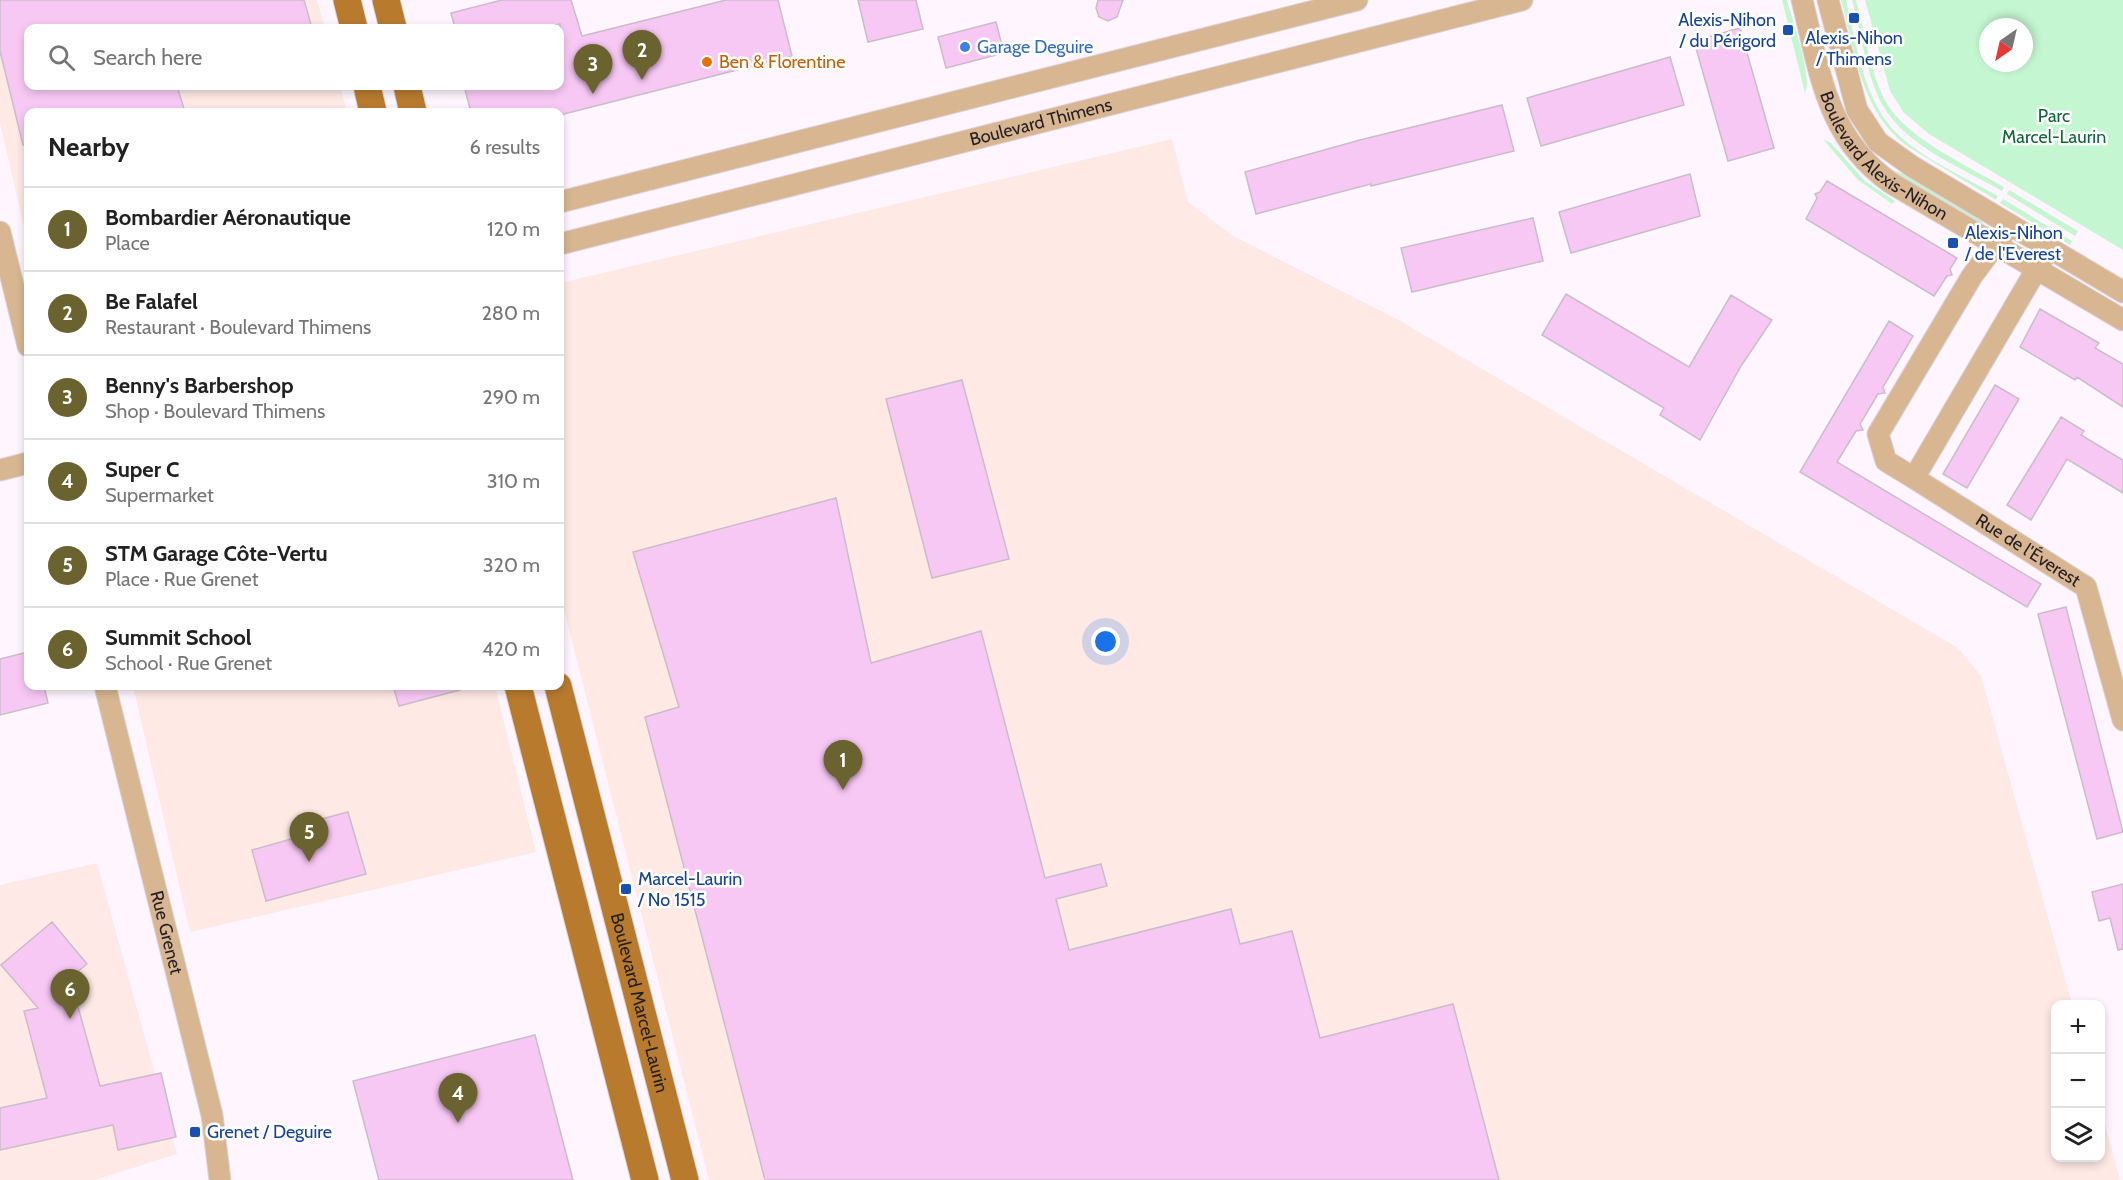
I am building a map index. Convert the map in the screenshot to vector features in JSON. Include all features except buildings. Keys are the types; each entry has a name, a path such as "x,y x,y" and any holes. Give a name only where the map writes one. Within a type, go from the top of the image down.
{"main road":[{"path":"347,0 353,24"},
{"path":"386,0 392,24"},
{"path":"368,90 372,108"},
{"name":"Boulevard Marcel-Laurin","path":"519,690 645,1180"},
{"name":"Boulevard Marcel-Laurin","path":"559,690 685,1180"},
{"path":"562,858 600,849"}],"street":[{"path":"564,201 1357,0"},
{"name":"Boulevard Thimens","path":"564,243 1522,0"},
{"name":"Boulevard Alexis-Nihon","path":"1802,0 1828,101 1852,148 1870,167 1892,183 2123,320"},
{"name":"Boulevard Alexis-Nihon","path":"1828,0 1852,95 1870,133 1902,160 2123,292"},
{"name":"Rue de l'Éverest","path":"2010,225 1997,246 1972,276 1878,434 1886,461 2086,587 2123,720"},
{"path":"0,232 24,325"},
{"path":"1914,478 2049,248"},
{"path":"0,470 24,464"},
{"name":"Rue Grenet","path":"106,690 212,1115 220,1180"}],"shaded area":[{"path":"0,0 317,0 324,24 24,24 24,90 341,90 346,108 24,108 24,227 0,123"},
{"path":"1172,139 1188,202 1233,236 1397,319 1958,648 1981,676 2071,1000 2051,1000 2051,1162 2105,1162 2105,1124 2120,1180 709,1180 564,610 564,282"},
{"path":"134,690 496,690 536,852 190,932"},
{"path":"97,863 177,1154 95,1180 0,1180 0,885"}],"green space":[{"path":"1782,0 1787,0 1801,48 1807,85 1805,93"},
{"path":"1841,0 1846,0 1866,82 1880,112 1890,126 1900,137 1926,156 1998,196 1996,200 1910,148 1881,118 1863,82"},
{"path":"1852,0 1856,0 1876,79 1886,102 1895,115 1908,128 1939,150 2004,187 2002,191 1921,145 1893,120 1877,95"},
{"name":"Parc Marcel-Laurin","path":"1865,0 2123,0 2123,250 1929,134 1904,113 1890,91"},
{"path":"1823,139 1831,143 1865,181 1895,201 1892,204 1858,180"},
{"path":"1868,150 1892,170 1911,176 1986,216 1978,229 1889,175"},
{"path":"2009,190 2078,231 2075,236 2007,194"},
{"path":"2003,199 2072,241 2070,245 2000,203"}],"place":[{"name":"Alexis-Nihon / Thimens","path":"1854,18"},
{"name":"Alexis-Nihon / du Périgord","path":"1788,30"},
{"name":"Garage Deguire","path":"965,47"},
{"name":"Ben & Florentine","path":"707,62"},
{"name":"Be Falafel","path":"642,80"},
{"name":"Benny's Barbershop","path":"593,94"},
{"name":"Alexis-Nihon / de l'Everest","path":"1953,243"},
{"name":"Bombardier Aéronautique","path":"843,790"},
{"name":"STM Garage Côte-Vertu","path":"309,862"},
{"name":"Marcel-Laurin / No 1515","path":"626,889"},
{"name":"Summit School","path":"70,1019"},
{"name":"Super C","path":"458,1123"},
{"name":"Grenet / Deguire","path":"195,1132"}]}
